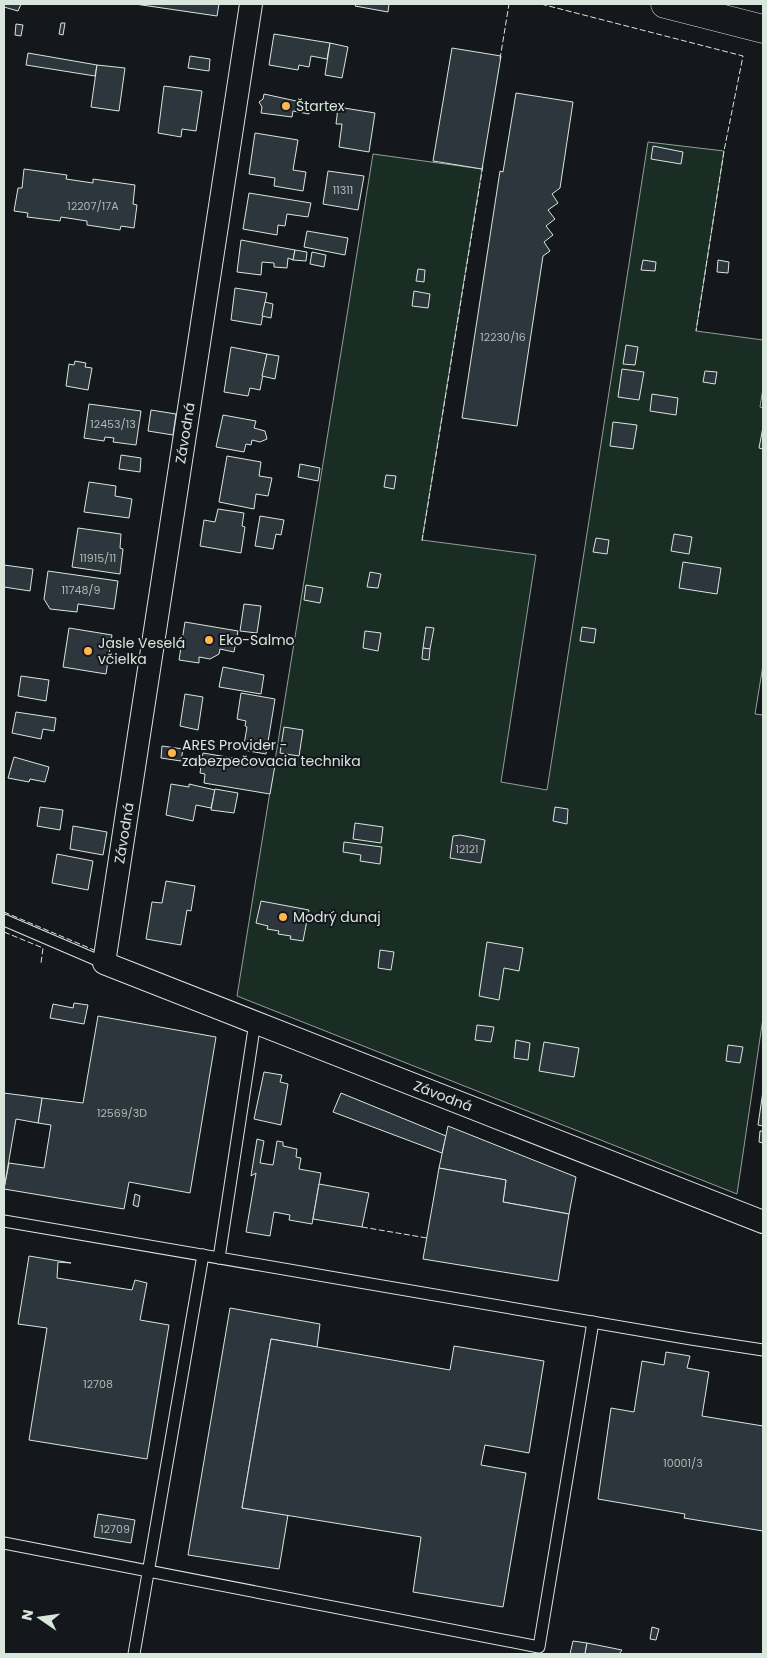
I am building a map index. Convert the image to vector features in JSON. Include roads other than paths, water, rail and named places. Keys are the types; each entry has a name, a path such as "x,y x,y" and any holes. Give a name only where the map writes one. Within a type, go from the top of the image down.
{"main road":[{"path":"665,4 763,29"}],"street":[{"name":"Závodná","path":"251,4 104,963 763,1222"}],"lane":[{"path":"4,920 104,963"},
{"path":"219,1258 255,1022"},
{"path":"4,1221 763,1350"},
{"path":"134,1654 150,1572 203,1255"},
{"path":"4,1543 539,1650 592,1322"}],"place":[{"name":"Štartex","path":"286,106"},
{"name":"Eko-Salmo","path":"209,640"},
{"name":"Jasle Veselá včielka","path":"88,651"},
{"name":"ARES Provider - zabezpečovacia technika","path":"172,753"},
{"name":"Modrý dunaj","path":"283,917"}]}
